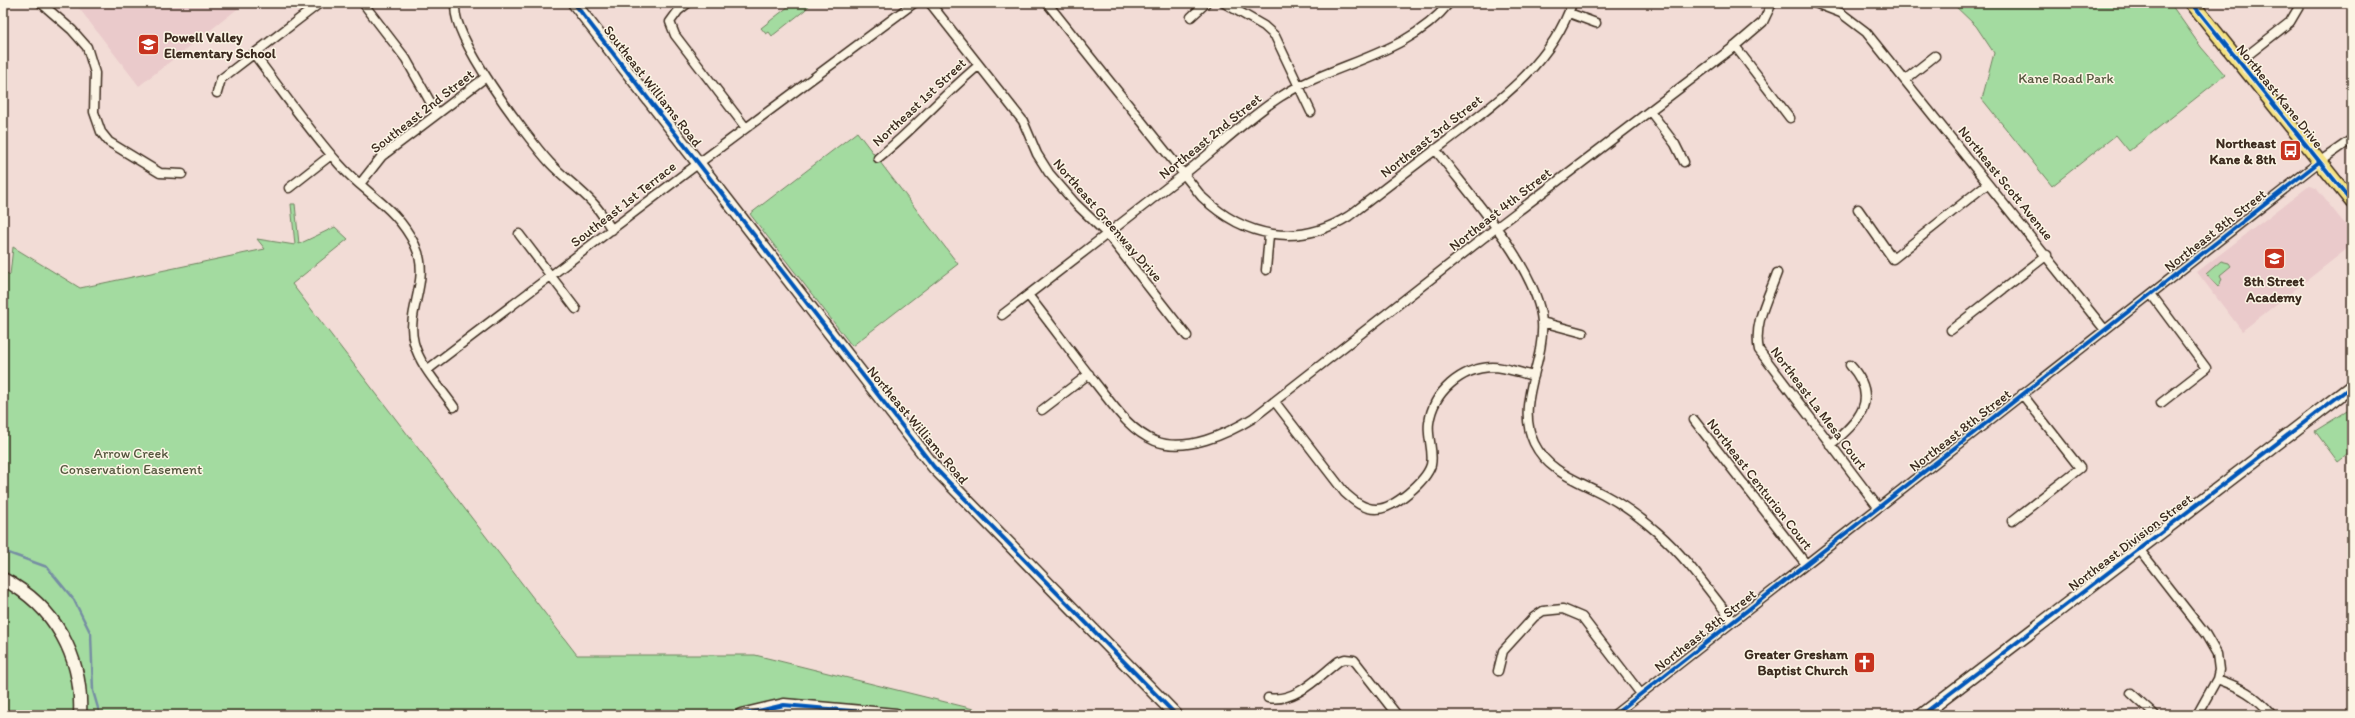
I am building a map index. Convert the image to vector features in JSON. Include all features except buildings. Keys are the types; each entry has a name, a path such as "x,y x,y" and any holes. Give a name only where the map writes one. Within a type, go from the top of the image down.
{"main road":[{"name":"Northeast Kane Drive","path":"2192,3 2352,202"}],"street":[{"path":"41,3 87,47 95,73 94,112 102,132 109,142 160,173 182,174"},
{"path":"217,93 221,79 320,3"},
{"path":"363,3 406,59 437,114"},
{"name":"Southeast Williams Road","path":"574,3 699,164"},
{"path":"688,3 678,11 670,22 675,35 746,128"},
{"name":"Southeast 1st Terrace","path":"427,370 746,128 914,3"},
{"name":"Northeast Greenway Drive","path":"930,3 978,66 1023,121 1037,154 1049,173 1070,198 1108,235 1187,336"},
{"name":"Northeast 3rd Street","path":"1047,3 1202,197 1217,210 1234,221 1269,235 1302,234 1322,229 1340,221 1435,149 1508,93 1525,76 1548,48 1572,3"},
{"path":"1191,17 1206,3"},
{"path":"1224,3 1264,26 1275,36 1310,112"},
{"name":"Northeast 2nd Street","path":"1002,316 1108,235 1278,98 1298,86 1402,42 1429,24 1449,3"},
{"name":"Northeast 4th Street","path":"1028,295 1089,374 1131,425 1156,441 1168,444 1192,442 1236,428 1275,402 1496,228 1735,46 1763,22 1772,3"},
{"name":"Northeast Scott Avenue","path":"1815,3 1831,8 1850,18 1866,32 1906,79 2105,330"},
{"path":"2239,62 2290,22 2300,5"},
{"path":"455,6 456,17 474,58 486,77 549,162 594,204 612,230"},
{"path":"1568,13 1596,24"},
{"path":"1735,46 1790,118"},
{"path":"254,54 331,155 360,184 386,205 416,246 422,268 421,286 412,322 414,343 427,370 454,407"},
{"path":"1906,79 1935,56"},
{"name":"Northeast 1st Street","path":"878,158 906,136 950,89 978,66"},
{"name":"Southeast 2nd Street","path":"360,184 382,156 486,77"},
{"path":"1650,111 1675,144 1684,162"},
{"name":"Northeast 8th Street","path":"1614,715 2319,162 2352,139"},
{"path":"1435,149 1496,228 1523,267 1534,291 1542,322 1541,343 1527,406 1528,426 1534,444 1545,460 1559,473 1604,494 1658,533 1689,565 1733,622"},
{"path":"289,188 331,155"},
{"name":"Northeast Williams Road","path":"699,164 934,467 1176,715"},
{"path":"1858,209 1893,259 1988,184"},
{"path":"519,234 576,309"},
{"path":"1266,270 1269,235"},
{"path":"1951,330 2047,255"},
{"name":"Northeast La Mesa Court","path":"1777,273 1758,326 1757,341 1759,350 1878,507"},
{"path":"2151,294 2206,368 2161,403"},
{"path":"1542,322 1583,333"},
{"path":"1830,445 1853,427 1860,417 1864,407 1864,386 1860,376 1850,365"},
{"path":"1275,402 1345,493 1356,503 1367,508 1378,510 1387,507 1417,486 1428,472 1431,463 1428,433 1431,413 1440,395 1453,381 1471,371 1491,367 1534,376"},
{"path":"1042,410 1089,374"},
{"name":"Northeast Division Street","path":"1922,715 2352,386"},
{"path":"2012,521 2080,468 2022,394"},
{"name":"Northeast Centurion Court","path":"1694,420 1806,564"},
{"path":"2139,549 2214,646 2219,662 2217,680 2197,715"},
{"path":"3,580 24,591 59,628 76,667 79,684 80,715"},
{"path":"1498,671 1503,651 1534,617 1543,611 1563,609 1582,617 1641,694"},
{"path":"1268,698 1280,699 1296,693 1339,661 1345,659 1354,660 1397,715"},
{"path":"2217,680 2250,693 2262,702 2272,715"},
{"path":"2131,693 2155,715"},
{"path":"741,715 776,706 792,705 896,715"}],"shaded area":[{"name":"Powell Valley Elementary School","path":"75,3 245,3 139,86"},
{"name":"8th Street Academy","path":"2309,186 2316,188 2352,233 2352,245 2242,331 2197,272"}],"green space":[{"path":"793,3 811,3 805,10 772,36 769,32 766,34 761,28"},
{"name":"Kane Road Park","path":"1952,3 2170,3 2201,47 2225,75 2129,151 2116,135 2052,186 1982,99 1994,53 1976,26"},
{"path":"857,132 958,264 852,346 750,214"},
{"name":"Arrow Creek Conservation Easement","path":"291,204 295,204 299,244 335,227 348,239 292,284 577,655 755,655 998,715 3,715 3,271 10,275 13,247 80,288 265,249 257,239 295,245"},
{"path":"2221,261 2229,263 2231,266 2220,275 2222,279 2218,287 2206,274"},
{"path":"2352,408 2352,451 2338,462 2315,431"}],"waterway":[{"path":"3,551 47,567 74,600 91,634 93,691 100,715"}],"cycle path":[{"path":"574,3 934,467 1176,715"},
{"path":"2192,3 2352,202"},
{"path":"1614,715 2319,162"},
{"path":"1922,715 2352,386"},
{"path":"741,715 784,705 896,715"}],"place":[{"name":"Powell Valley Elementary School","path":"149,45"},
{"name":"Northeast Kane & 8th","path":"2291,151"},
{"name":"8th Street Academy","path":"2274,259"},
{"name":"Greater Gresham Baptist Church","path":"1864,662"}]}
